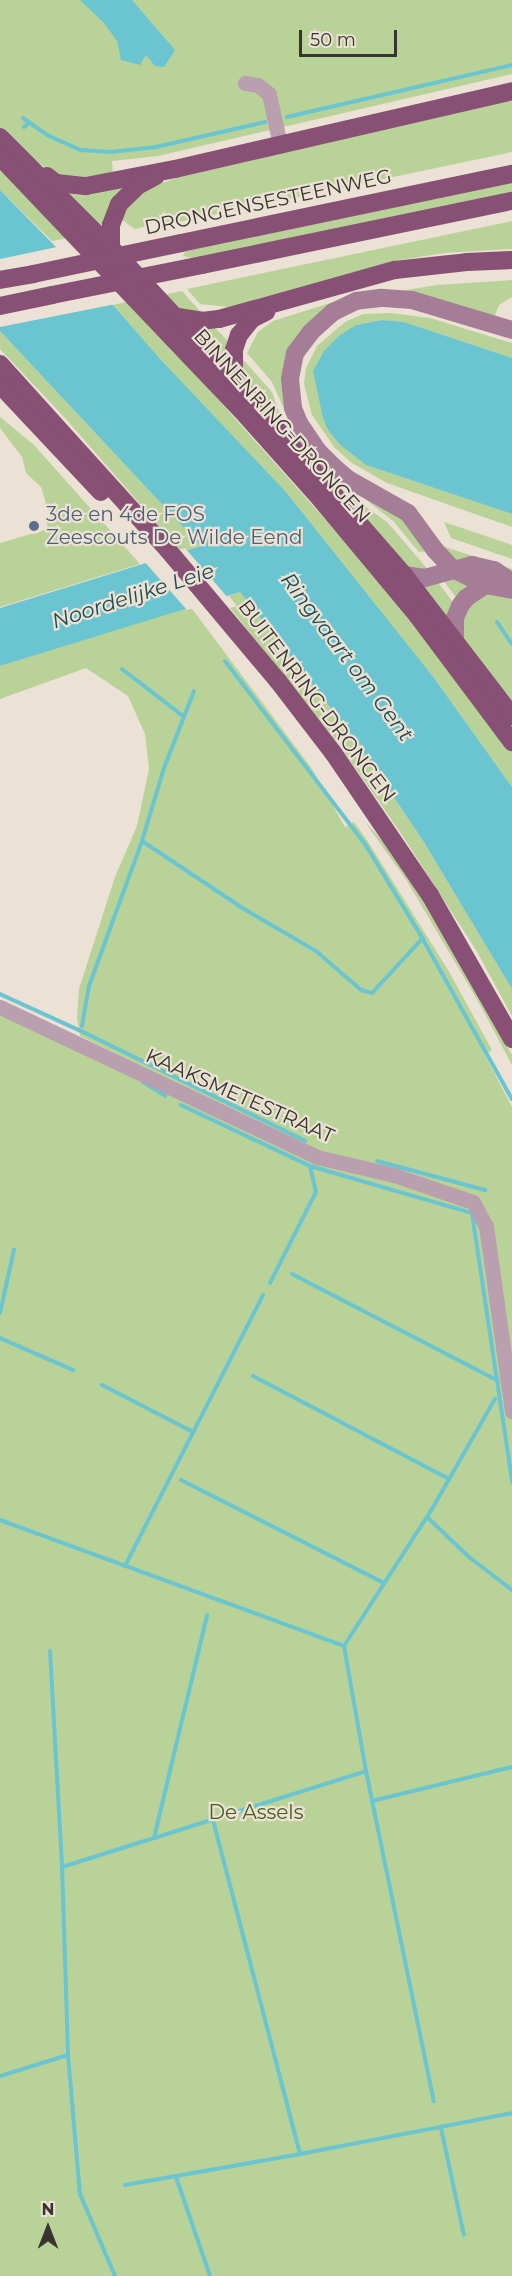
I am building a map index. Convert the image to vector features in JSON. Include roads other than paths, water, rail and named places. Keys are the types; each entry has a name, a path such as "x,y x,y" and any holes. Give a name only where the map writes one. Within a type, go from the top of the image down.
{"highway":[{"path":"111,248 111,225 119,204 148,178 278,136 512,91"},
{"path":"0,137 34,168 178,317 234,380 404,575 455,638 512,716"},
{"name":"BINNENRING-DRONGEN","path":"0,157 217,384 300,476 417,615 512,742"},
{"path":"34,168 56,183 71,186 175,170"},
{"name":"DRONGENSESTEENWEG","path":"0,280 512,174"},
{"path":"0,306 512,201"},
{"path":"178,317 212,320 395,270 467,262 512,260"},
{"path":"234,380 234,350 245,327 263,313 295,299"},
{"name":"BUITENRING-DRONGEN","path":"0,364 155,535 278,681 366,800 454,935 512,1039"},
{"path":"2,390 133,527 155,535"}],"street":[{"path":"245,83 266,89 278,136"},
{"path":"512,330 412,300 367,299 333,312 310,332 295,353 290,379 293,408 306,435 318,452 348,479 408,513 435,550 453,569 485,585 512,590"},
{"path":"404,575 425,578 472,565 483,566 512,582"},
{"path":"455,638 455,618 460,606 466,598 485,585"},
{"name":"KAAKSMETESTRAAT","path":"0,1007 317,1157 394,1175 473,1202 486,1226 512,1411"}],"water":[{"path":"80,0 132,0 175,50 164,67 155,66 146,55 140,65 121,60 117,41 104,23"},
{"path":"0,190 113,305 160,359 285,491 434,678 512,787 512,989 422,839 354,738 240,592 0,666 0,608 201,546 0,331"},
{"path":"382,320 404,322 512,358 512,514 366,465 340,445 328,430 323,418 313,371 324,351 339,336 356,325"}],"waterway":[{"path":"287,117 512,65"},
{"path":"23,118 49,136 81,150 111,152 156,147 265,122"},
{"path":"24,127 29,123"},
{"path":"497,622 512,644"},
{"path":"225,661 365,844 420,934 512,1099"},
{"path":"122,669 184,717"},
{"path":"194,691 164,768 142,841 244,909 316,951 361,990 372,993 423,938"},
{"path":"82,1026 89,986 142,841"},
{"path":"0,994 305,1141"},
{"path":"143,1082 165,1096"},
{"path":"181,1105 310,1166 472,1213 512,1482"},
{"path":"377,1161 485,1190"},
{"path":"270,1283 316,1192 310,1167"},
{"path":"0,1313 14,1250"},
{"path":"292,1274 498,1381"},
{"path":"125,1566 263,1295"},
{"path":"0,1338 73,1370"},
{"path":"253,1376 449,1479"},
{"path":"102,1385 193,1432"},
{"path":"0,1520 344,1646 432,1509 495,1399"},
{"path":"181,1480 384,1583"},
{"path":"427,1517 469,1557 512,1590"},
{"path":"154,1838 207,1615"},
{"path":"0,2076 68,2055 62,1867 366,1771 344,1646"},
{"path":"50,1651 62,1867"},
{"path":"372,1801 512,1767"},
{"path":"366,1771 434,2101"},
{"path":"125,2185 300,2154 213,1819"},
{"path":"68,2055 80,2194 115,2276"},
{"path":"300,2154 512,2113"},
{"path":"441,2128 464,2235"},
{"path":"176,2177 210,2276"}],"place":[{"name":"3de en 4de FOS Zeescouts De Wilde Eend","path":"34,526"}],"water label":[{"name":"Noordelijke Leie","path":"133,596"},
{"name":"Ringvaart om Gent","path":"347,657"}],"park label":[{"name":"De Assels","path":"256,1812"}]}
